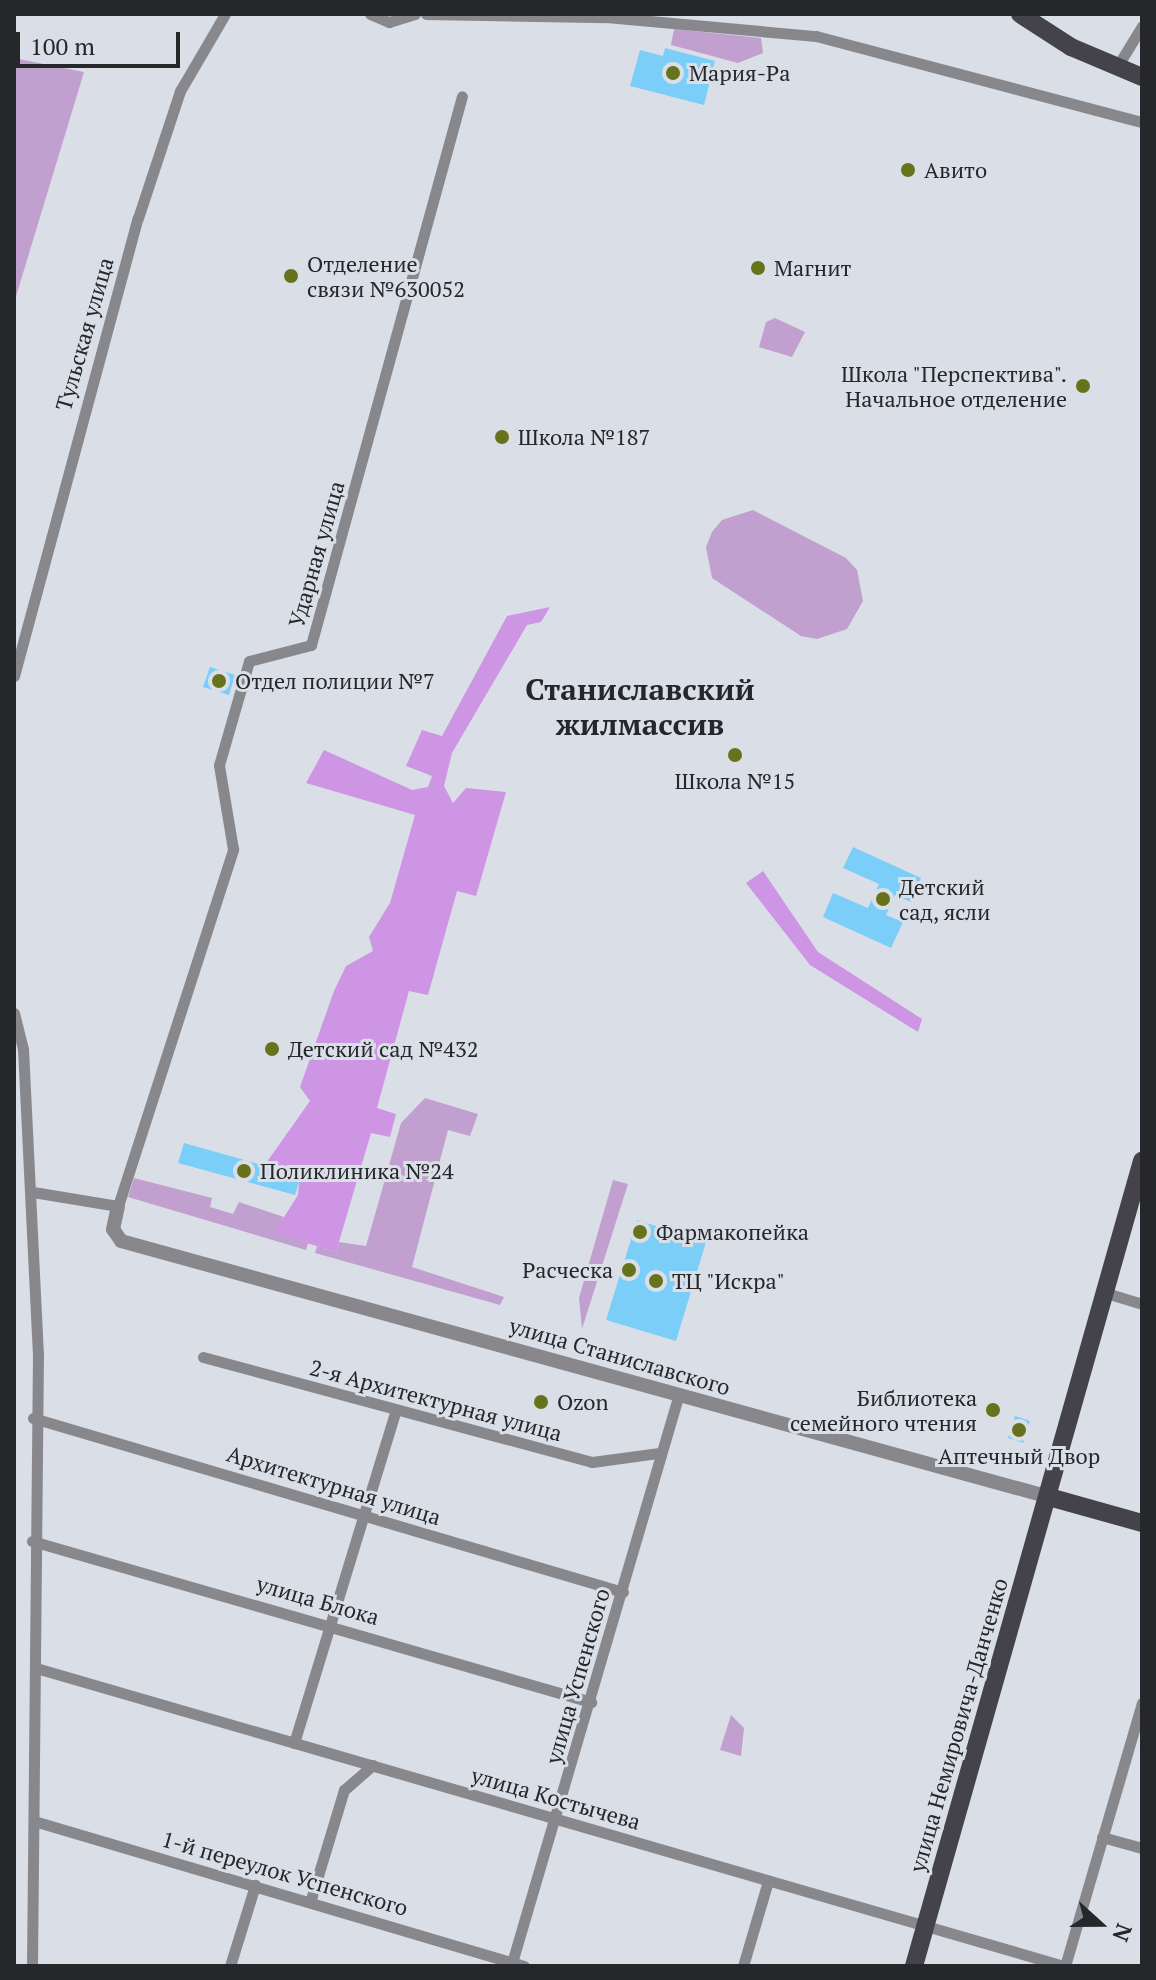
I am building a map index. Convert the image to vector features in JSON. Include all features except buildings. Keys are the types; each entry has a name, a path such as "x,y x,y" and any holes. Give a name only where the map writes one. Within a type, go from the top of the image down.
{"main road":[{"path":"1020,14 1117,67 1142,77"},
{"name":"улица Немировича-Данченко","path":"914,1966 1142,1161"},
{"name":"улица Станиславского","path":"1049,1497 1142,1523"}],"street":[{"name":"Тульская улица","path":"14,676 138,218 180,91 225,14"},
{"path":"370,14 389,22 415,14"},
{"path":"426,14 606,15 816,36 1142,122"},
{"path":"1117,67 1142,26"},
{"name":"Ударная улица","path":"118,1206 233,849 219,765 249,661 311,645 462,96"},
{"path":"14,1013 23,1049 33,1192 32,1541 36,1668 32,1966"},
{"path":"33,1192 118,1206"},
{"name":"улица Станиславского","path":"118,1206 113,1229 121,1241 1049,1497"},
{"path":"1106,1293 1142,1304"},
{"name":"2-я Архитектурная улица","path":"203,1357 395,1413 592,1462 659,1453"},
{"name":"улица Успенского","path":"516,1965 623,1592 659,1453 678,1397"},
{"path":"294,1743 395,1413"},
{"name":"Архитектурная улица","path":"33,1418 623,1592"},
{"name":"улица Блока","path":"32,1541 330,1624 591,1702"},
{"name":"улица Костычева","path":"36,1668 1064,1966"},
{"path":"1064,1966 1142,1703"},
{"path":"311,1899 344,1790 373,1765"},
{"name":"1-й переулок Успенского","path":"34,1821 311,1899 516,1965"},
{"path":"1102,1837 1142,1848"},
{"path":"743,1966 768,1881"},
{"path":"230,1966 255,1885"}],"shaded area":[{"path":"674,29 761,38 763,53 738,63 671,45"},
{"path":"14,58 84,72 14,303"},
{"path":"775,318 805,332 792,357 759,347 766,322"},
{"path":"753,510 846,558 857,570 863,601 847,629 817,639 801,636 712,578 706,547 712,532 722,520"},
{"path":"550,607 541,622 527,625 452,753 444,786 453,803 466,788 506,792 476,896 457,891 428,995 409,991 377,1108 396,1114 390,1137 371,1133 336,1252 274,1233 298,1195 300,1176 264,1166 310,1101 300,1087 334,991 346,966 373,951 369,937 390,903 415,815 306,783 324,750 412,790 428,787 432,776 406,766 422,730 442,736 507,616"},
{"path":"763,871 818,952 922,1019 918,1032 810,965 746,883"},
{"path":"425,1098 478,1114 470,1136 448,1130 412,1267 504,1297 500,1305 315,1253 317,1246 336,1252 339,1242 366,1246 401,1123"},
{"path":"134,1178 212,1198 210,1207 233,1214 239,1202 284,1217 275,1233 308,1243 306,1250 128,1197"},
{"path":"613,1180 628,1184 582,1329 579,1298"},
{"path":"731,1715 744,1728 741,1756 720,1750"}],"place":[{"name":"Мария-Ра","path":"673,73"},
{"name":"Авито","path":"908,170"},
{"name":"Магнит","path":"758,268"},
{"name":"Отделение связи №630052","path":"291,276"},
{"name":"Школа \"Перспектива\". Начальное отделение","path":"1083,386"},
{"name":"Школа №187","path":"502,437"},
{"name":"Отдел полиции №7","path":"219,681"},
{"name":"Школа №15","path":"735,755"},
{"name":"Детский сад, ясли","path":"883,899"},
{"name":"Детский сад №432","path":"272,1049"},
{"name":"Поликлиника №24","path":"244,1171"},
{"name":"Фармакопейка","path":"640,1232"},
{"name":"Расческа","path":"629,1270"},
{"name":"ТЦ \"Искра\"","path":"656,1281"},
{"name":"Ozon","path":"541,1402"},
{"name":"Библиотека семейного чтения","path":"993,1410"},
{"name":"Аптечный Двор","path":"1019,1430"}],"district":[{"name":"Станиславский жилмассив","path":"640,706"}]}
